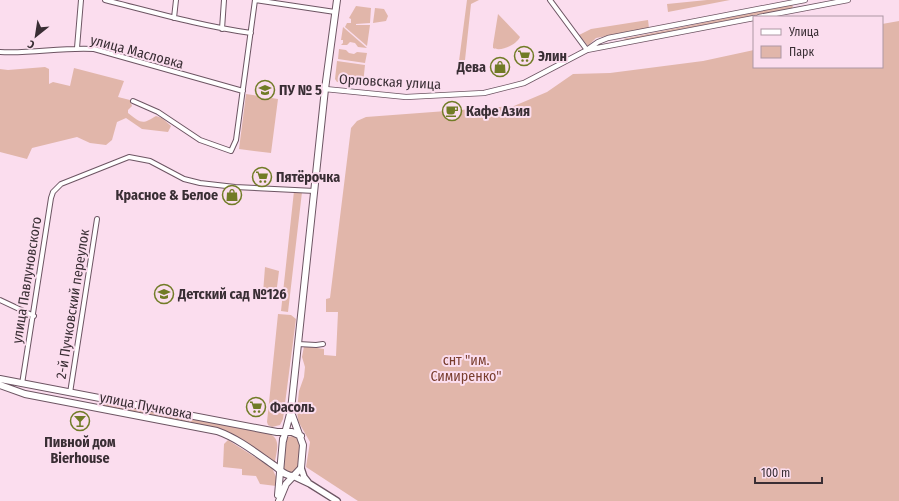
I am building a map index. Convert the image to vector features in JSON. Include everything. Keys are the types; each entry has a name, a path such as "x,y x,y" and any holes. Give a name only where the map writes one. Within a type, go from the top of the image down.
{"main road":[{"path":"278,501 284,432 291,410 325,88 337,0"},
{"name":"улица Пучковка","path":"0,379 284,432 292,432"},
{"name":"улица Пучковка","path":"0,385 15,391 223,433 240,442 280,469 286,475 293,476"},
{"path":"95,408 97,398"},
{"path":"291,410 294,423 304,445 301,468 304,477 310,484"},
{"path":"283,441 286,434 292,432 301,436"},
{"path":"278,501 283,489 301,468"},
{"path":"293,476 310,484 337,501"}],"street":[{"path":"77,48 81,0"},
{"path":"105,0 222,29 251,33"},
{"path":"128,0 128,6"},
{"path":"174,18 176,0"},
{"path":"222,29 224,0"},
{"path":"133,101 158,112 200,140 231,151 236,140 255,0 335,12"},
{"path":"550,0 587,50"},
{"path":"805,0 807,8"},
{"name":"Орловская улица","path":"325,88 406,97 484,93 506,89 524,83 608,38 805,0"},
{"path":"764,16 848,0"},
{"name":"Орловская улица","path":"587,50 753,18"},
{"name":"улица Масловка","path":"0,52 45,52 77,48 94,49 243,91"},
{"name":"улица Павлуновского","path":"15,391 19,383 34,316 38,277 53,192 61,184 129,157 150,161 184,179 200,183 232,187 315,191"},
{"name":"2-й Пучковский переулок","path":"70,393 97,219"},
{"path":"0,300 34,316"},
{"path":"298,344 323,344"}],"green space":[{"path":"467,0 479,0 471,4 465,60 459,61"},
{"path":"707,0 730,0 668,12 667,4"},
{"path":"791,5 793,6 792,8 626,40 623,39"},
{"path":"356,6 371,8 370,23 356,24 370,25 367,46 345,27 347,23 351,23 351,19 349,18"},
{"path":"375,8 384,9 388,16 386,21 373,23"},
{"path":"498,14 520,37 512,45 496,49 493,48 493,45"},
{"path":"648,20 649,28 596,38 588,46 579,35 591,29"},
{"name":"снт \"им. Симиренко\"","path":"899,21 899,501 358,501 306,467 310,442 298,421 297,410 299,391 304,377 305,367 302,357 304,346 324,349 324,355 336,356 338,312 326,312 326,299 330,298 351,128 357,121 366,117 514,106 547,92 573,74 610,73 703,61 753,50 753,68 883,68 883,24"},
{"path":"343,27 367,48 358,47 355,43 350,42 347,45 341,45 343,43 343,40 341,40"},
{"path":"339,49 346,50 349,53 354,54 357,52 367,53 365,63 338,59"},
{"path":"337,61 365,65 363,84 337,82 335,79"},
{"path":"45,67 49,69 49,84 53,82 70,86 74,68 124,81 118,97 130,100 132,106 128,110 128,113 142,122 148,121 156,116 162,118 171,126 168,132 142,129 126,118 117,122 112,140 106,145 90,143 77,137 32,148 27,159 0,152 0,69 8,70"},
{"path":"246,94 278,99 271,153 239,149"},
{"path":"294,191 302,192 288,312 281,311"},
{"path":"265,267 279,271 276,295 263,293"},
{"path":"278,314 291,315 296,319 283,419 280,425 272,427 268,425 267,422"},
{"path":"103,401 269,434 277,441 275,463 235,437 101,407 100,403"},
{"path":"293,436 299,439 301,447 300,456 298,466 294,473 288,473 283,468 286,441 288,437"},
{"path":"228,440 272,468 277,479 276,486 260,484 256,476 242,475 242,469 223,467 224,444"}],"place":[{"name":"Элин","path":"524,56"},
{"name":"Дева","path":"500,67"},
{"name":"ПУ № 5","path":"265,90"},
{"name":"Кафе Азия","path":"452,111"},
{"name":"Пятёрочка","path":"262,177"},
{"name":"Красное & Белое","path":"232,195"},
{"name":"Детский сад №126","path":"164,294"},
{"name":"Фасоль","path":"256,407"},
{"name":"Пивной дом Bierhouse","path":"80,421"}]}
